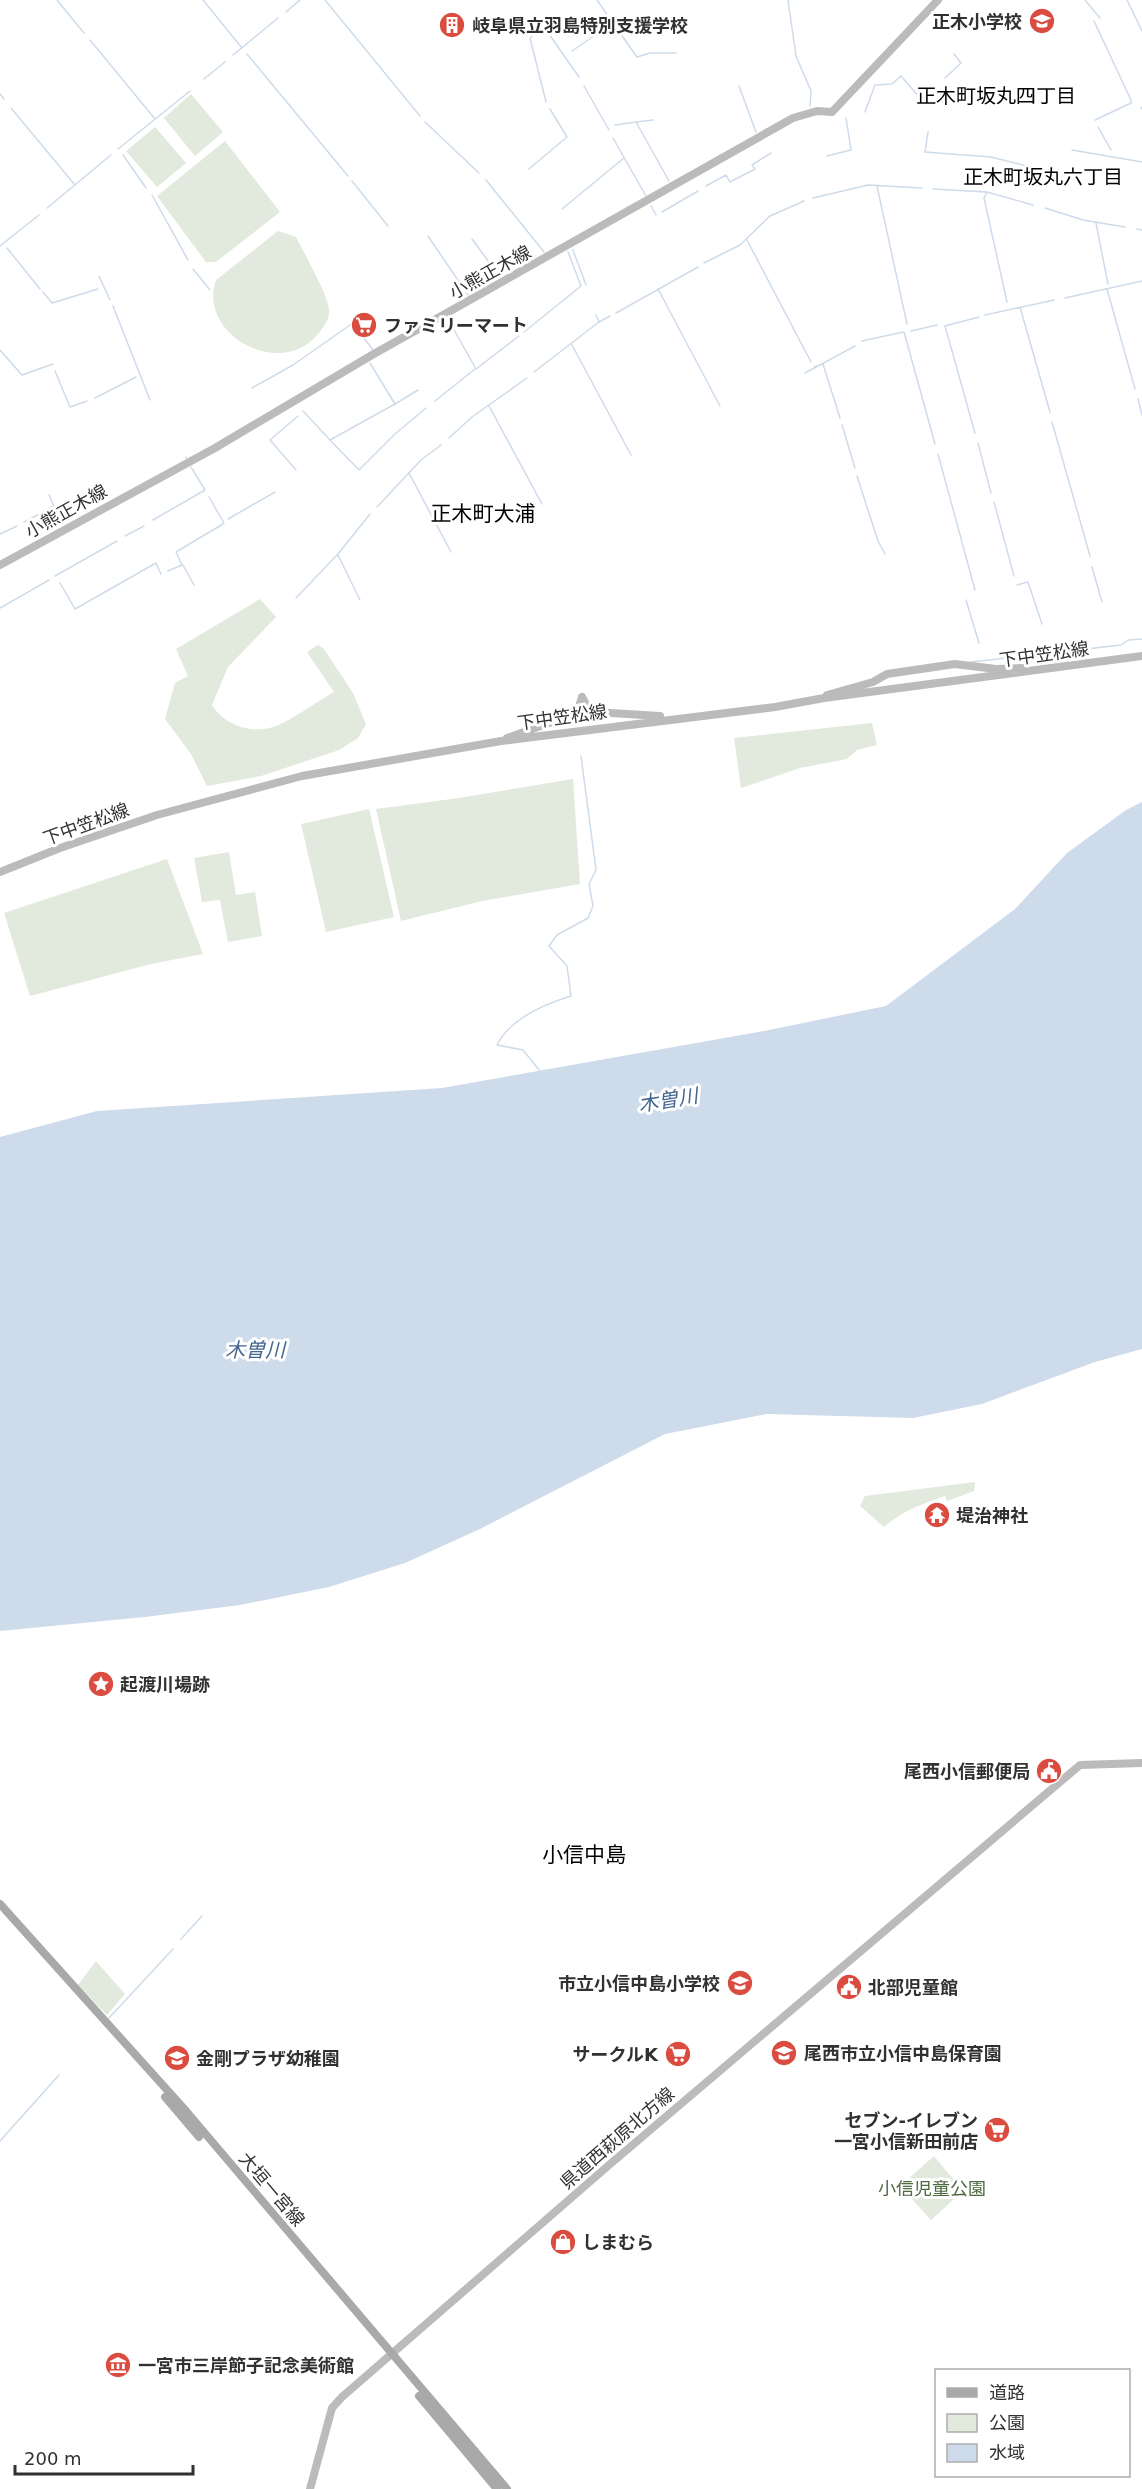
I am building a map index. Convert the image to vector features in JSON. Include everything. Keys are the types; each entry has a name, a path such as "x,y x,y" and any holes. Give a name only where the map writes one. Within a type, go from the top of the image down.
{"main road":[{"name":"小熊正木線","path":"0,565 215,448 372,355 793,118 817,111 832,112 938,0"},
{"name":"下中笠松線","path":"0,872 60,848 156,815 302,776 501,741 685,716 775,707 824,698 1142,656"},
{"path":"824,698 830,692 873,682 887,674 955,664 996,669 1027,668 1035,671"},
{"path":"501,741 548,721 577,713 582,697 588,708 594,712 685,716"},
{"name":"県道西萩原北方線","path":"310,2489 332,2408 609,2165 1080,1764 1142,1763"},
{"name":"大垣一宮線","path":"0,1904 186,2111 497,2489"},
{"name":"大垣一宮線","path":"389,2357 507,2489"}],"green space":[{"path":"191,94 223,132 195,156 164,118"},
{"path":"155,127 186,163 157,187 126,151"},
{"path":"225,141 280,212 216,262 206,262 157,196"},
{"path":"278,231 296,237 320,283 329,309 328,319 318,334 302,347 284,353 264,352 246,345 230,333 219,318 213,300 216,280"},
{"path":"260,599 276,617 228,667 212,705 217,712 239,726 265,729 287,721 334,692 307,652 318,645 324,649 353,693 366,724 358,738 339,750 261,776 207,786 191,754 165,719 175,683 188,676 176,649"},
{"path":"872,723 877,745 857,750 847,759 800,768 741,788 734,738"},
{"path":"573,779 580,884 482,901 401,921 376,809"},
{"path":"369,809 394,917 326,932 301,824"},
{"path":"229,852 236,895 255,892 262,936 228,942 220,900 202,902 194,858"},
{"path":"167,859 203,954 151,964 30,996 4,913"},
{"path":"975,1482 974,1491 947,1501 945,1496 920,1505 905,1512 884,1527 860,1506 865,1496"},
{"path":"96,1961 125,1994 107,2015 78,1985"},
{"name":"小信児童公園","path":"934,2156 963,2191 931,2220 900,2186"}],"water":[{"name":"木曽川","path":"1142,802 1142,1349 1095,1362 982,1404 913,1418 767,1414 665,1434 480,1529 405,1563 329,1587 240,1605 0,1631 0,1137 97,1111 442,1088 764,1031 886,1006 1015,909 1067,853 1126,810"}],"waterway":[{"path":"57,0 84,33"},
{"path":"203,0 242,48"},
{"path":"286,12 300,0"},
{"path":"325,0 420,116"},
{"path":"572,51 613,23 597,0"},
{"path":"788,0 796,56 811,91 810,106"},
{"path":"1085,0 1100,18"},
{"path":"1127,0 1142,31"},
{"path":"233,55 278,18"},
{"path":"1094,21 1131,100 1131,103 1095,120"},
{"path":"613,23 637,57 650,53 676,53"},
{"path":"546,102 530,38 544,27 579,77"},
{"path":"90,40 155,119"},
{"path":"247,54 348,176"},
{"path":"945,78 961,63 954,54"},
{"path":"204,79 225,62"},
{"path":"865,112 875,85 892,84 901,76 919,97"},
{"path":"584,86 609,130"},
{"path":"739,86 756,132"},
{"path":"118,149 190,91"},
{"path":"0,94 4,99"},
{"path":"11,108 75,185"},
{"path":"529,169 567,137 550,109"},
{"path":"827,156 851,150 846,118"},
{"path":"636,122 653,120"},
{"path":"425,122 479,173"},
{"path":"615,125 636,122 669,181"},
{"path":"1098,127 1111,150"},
{"path":"928,132 925,152 991,157 1035,168"},
{"path":"613,138 646,196"},
{"path":"1072,150 1142,162"},
{"path":"706,186 726,175 730,182 755,169 752,165 771,153"},
{"path":"47,208 111,155"},
{"path":"123,155 146,188"},
{"path":"562,209 624,158"},
{"path":"486,180 544,252"},
{"path":"352,181 388,226"},
{"path":"813,198 868,185 922,188"},
{"path":"877,186 907,324"},
{"path":"933,189 987,192 1033,205"},
{"path":"662,212 698,191"},
{"path":"987,192 984,198 1007,302"},
{"path":"152,195 188,260"},
{"path":"704,263 740,245 770,216 804,201"},
{"path":"651,206 656,215"},
{"path":"1045,208 1083,220 1125,227"},
{"path":"0,246 39,215"},
{"path":"1096,223 1108,284"},
{"path":"1137,229 1142,230"},
{"path":"428,236 468,295"},
{"path":"472,239 500,277"},
{"path":"747,240 811,362"},
{"path":"7,248 40,289"},
{"path":"573,250 586,285"},
{"path":"524,332 581,286 568,252"},
{"path":"616,313 698,267"},
{"path":"193,269 210,290"},
{"path":"99,276 110,300"},
{"path":"1065,298 1142,281"},
{"path":"43,292 52,303 98,289"},
{"path":"658,289 720,406"},
{"path":"1107,289 1135,389"},
{"path":"985,315 1054,300"},
{"path":"113,306 150,400"},
{"path":"1020,307 1050,412"},
{"path":"596,315 599,322 610,316"},
{"path":"975,433 945,326 979,317"},
{"path":"448,319 476,369 519,336"},
{"path":"534,372 599,322"},
{"path":"252,388 293,365 353,323 373,350"},
{"path":"911,331 937,325"},
{"path":"862,341 903,332"},
{"path":"904,332 935,444"},
{"path":"572,345 631,455"},
{"path":"805,373 855,346"},
{"path":"0,350 22,375 53,364"},
{"path":"370,363 395,404 418,390"},
{"path":"814,367 823,364 840,418"},
{"path":"435,401 475,369"},
{"path":"55,371 70,407 87,401"},
{"path":"95,398 136,377"},
{"path":"449,438 472,417 527,378"},
{"path":"1138,399 1142,415"},
{"path":"303,411 330,440 395,404"},
{"path":"489,406 542,504"},
{"path":"330,440 359,470 395,434 426,408"},
{"path":"296,470 270,440 298,416"},
{"path":"1052,422 1090,556"},
{"path":"842,425 855,468"},
{"path":"978,443 991,493"},
{"path":"377,507 421,460 441,445"},
{"path":"938,454 975,590"},
{"path":"153,520 205,490 191,467"},
{"path":"409,473 451,552"},
{"path":"857,476 878,541 885,554"},
{"path":"228,519 275,492"},
{"path":"49,495 61,522"},
{"path":"209,497 224,523"},
{"path":"994,502 1014,576"},
{"path":"24,522 54,506"},
{"path":"296,598 338,554 370,514"},
{"path":"168,571 182,565 176,552 223,524"},
{"path":"0,534 17,526"},
{"path":"125,536 144,526"},
{"path":"55,576 117,541"},
{"path":"338,555 360,600"},
{"path":"60,583 75,609 156,563 161,574"},
{"path":"183,565 194,585"},
{"path":"1092,567 1102,602"},
{"path":"0,608 49,580"},
{"path":"1017,585 1028,582 1042,624"},
{"path":"966,600 979,643"},
{"path":"971,662 1121,645 1128,640 1142,639"},
{"path":"540,1071 523,1050 497,1045 519,1020 550,1003 571,996 567,966 549,946 557,935 588,918 593,906 589,884 596,870 581,756"},
{"path":"181,1939 202,1916"},
{"path":"109,2018 173,1949"},
{"path":"0,2141 59,2075"}],"place":[{"name":"正木小学校","path":"1042,21"},
{"name":"岐阜県立羽島特別支援学校","path":"452,25"},
{"name":"ファミリーマート","path":"364,325"},
{"name":"堤治神社","path":"937,1515"},
{"name":"起渡川場跡","path":"101,1684"},
{"name":"尾西小信郵便局","path":"1049,1771"},
{"name":"市立小信中島小学校","path":"740,1983"},
{"name":"北部児童館","path":"849,1987"},
{"name":"尾西市立小信中島保育園","path":"784,2053"},
{"name":"サークルK","path":"678,2054"},
{"name":"金剛プラザ幼稚園","path":"177,2058"},
{"name":"セブン-イレブン 一宮小信新田前店","path":"997,2130"},
{"name":"しまむら","path":"563,2242"},
{"name":"一宮市三岸節子記念美術館","path":"118,2365"}],"district":[{"name":"正木町坂丸四丁目","path":"996,96"},
{"name":"正木町坂丸六丁目","path":"1043,177"},
{"name":"正木町大浦","path":"483,514"},
{"name":"小信中島","path":"584,1855"}]}
